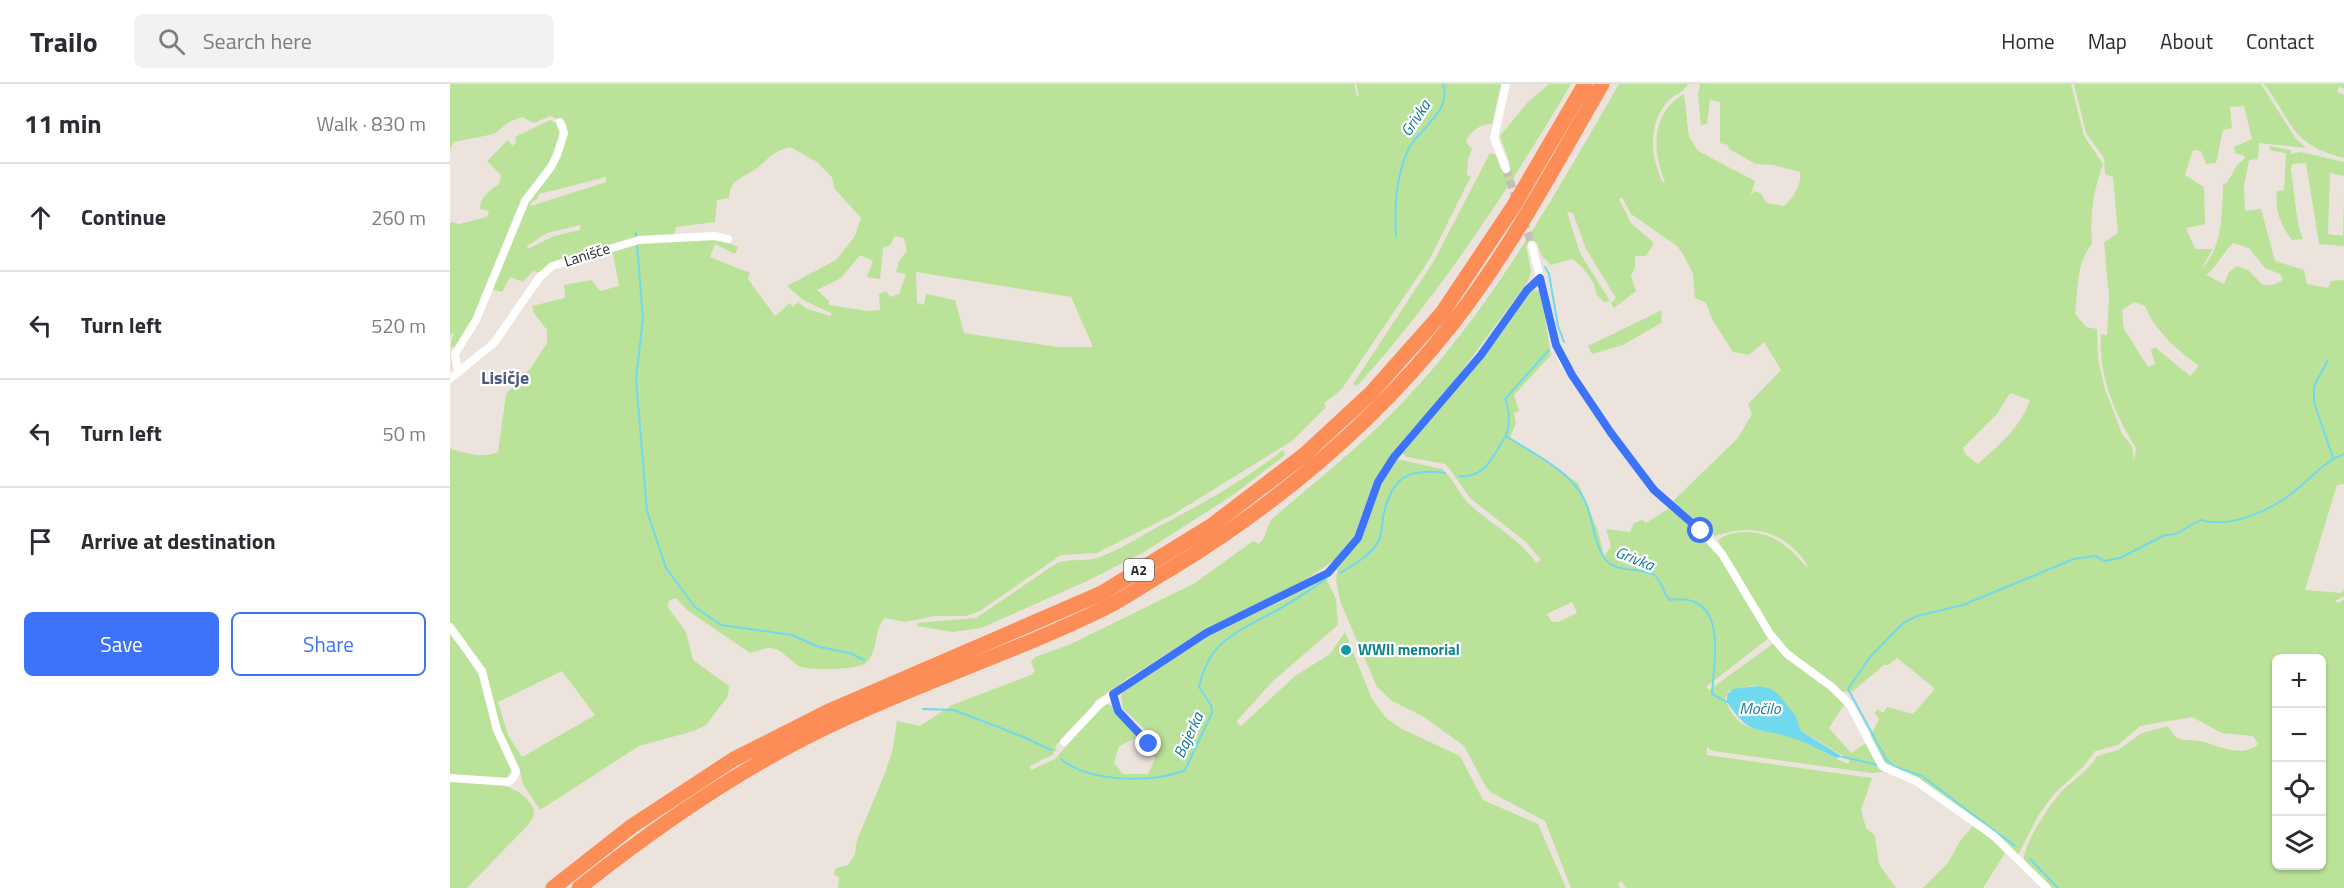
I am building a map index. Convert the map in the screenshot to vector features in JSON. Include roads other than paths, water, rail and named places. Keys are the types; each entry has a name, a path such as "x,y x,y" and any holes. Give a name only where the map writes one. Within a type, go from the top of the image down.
{"highway":[{"name":"A2","path":"554,888 632,826 734,759 827,712 1102,593 1210,526 1304,455 1371,393 1442,313 1513,207 1585,84"},
{"name":"A2","path":"579,888 640,839 744,771 832,724 1109,606 1225,536 1315,468 1383,402 1454,322 1524,219 1602,84"}],"street":[{"path":"1506,84 1494,138 1506,169"},
{"path":"458,372 455,354 476,320 525,201 551,167 560,148 564,133 560,122"},
{"name":"Lanišče","path":"450,378 494,343 539,278 552,266 639,240 714,236 728,239"},
{"path":"1532,245 1556,345 1572,375 1611,433 1654,490 1701,531 1722,554 1770,634 1787,654 1846,699 1886,770 1916,781 1994,836 2047,888"},
{"path":"1064,742 1100,704 1113,694 1206,633 1328,573 1358,538 1378,482 1394,457 1481,355 1527,290 1540,278"},
{"path":"450,627 482,671 497,730 516,771 509,782 450,777"},
{"path":"1113,694 1118,711 1149,744"}],"water":[{"name":"Močilo","path":"1758,686 1771,689 1778,694 1795,715 1801,731 1843,757 1836,758 1801,741 1748,726 1742,721 1727,702 1727,694 1733,689"}],"waterway":[{"name":"Grivka","path":"1396,236 1395,213 1401,169 1409,148 1434,119 1443,103 1445,94 1443,84"},
{"path":"637,245 643,319 636,379 647,511 666,568 695,607 721,625 792,635 819,647 850,653 864,660"},
{"path":"1545,267 1549,274 1558,326 1564,342"},
{"name":"Grivka","path":"1549,350 1505,399 1509,418 1506,436 1550,463 1570,479 1584,499 1597,542 1607,562 1619,568 1653,574 1670,600 1689,600 1702,606 1710,617 1714,631 1715,663 1712,694 1727,702"},
{"path":"2328,360 2314,386 2314,402 2333,458"},
{"name":"Bajerka","path":"1459,476 1468,476 1482,470 1505,437"},
{"path":"2015,846 1922,776 1893,766 1886,759 1848,689 1870,657 1903,623 1917,616 1963,605 2074,559 2095,556 2105,561 2120,558 2165,535 2176,534 2200,520 2232,521 2265,510 2284,499 2327,463 2344,454"},
{"name":"Bajerka","path":"1340,573 1362,559 1376,545 1391,493 1403,478 1421,472 1445,473"},
{"name":"Bajerka","path":"1061,759 1087,772 1121,778 1156,777 1185,770 1212,713 1211,705 1199,687 1203,672 1216,649 1234,634 1285,606 1326,579"},
{"name":"Bajerka","path":"923,709 954,710 1051,750"},
{"path":"1843,757 1878,765"},
{"path":"2030,859 2058,888"}],"tunnel":[{"path":"1506,169 1516,199"},
{"path":"1524,221 1532,245"}],"place":[{"name":"WWII memorial","path":"1346,650"}],"district":[{"name":"Lisičje","path":"505,378"}]}
